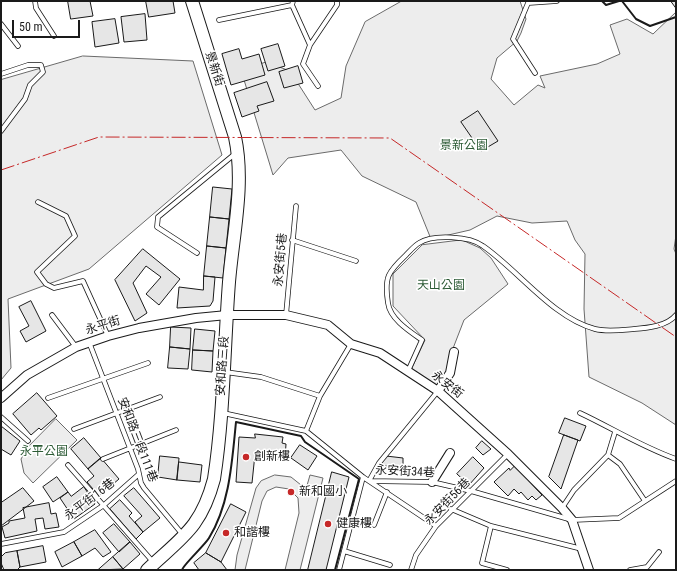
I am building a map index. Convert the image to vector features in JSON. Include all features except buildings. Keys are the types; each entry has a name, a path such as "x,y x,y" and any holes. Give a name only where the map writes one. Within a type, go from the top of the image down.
{"main road":[{"name":"景新街","path":"192,1 235,137"},
{"name":"安和路三段","path":"154,568 193,528 202,514 209,498 217,460 227,315 238,198 238,152 235,137"}],"street":[{"name":"永安街","path":"227,315 286,315 328,325 351,344 380,353 438,391 508,454 562,508 572,520 589,570"},
{"name":"永平街","path":"1,398 27,375 76,347 89,342 139,328 189,319 227,315"},
{"path":"438,391 450,373 454,352"},
{"path":"432,482 450,453"}],"lane":[{"path":"35,1 36,8 54,36"},
{"path":"318,86 303,64 310,45 337,5 337,1"},
{"path":"535,73 513,39 528,2 557,1"},
{"path":"219,20 292,3 310,45"},
{"path":"1,24 18,46"},
{"path":"1,74 28,65 41,65 43,72 30,85 25,99 1,131"},
{"path":"197,253 157,227 158,217 238,152"},
{"path":"38,202 66,216 75,236 37,272 46,284 54,288 83,280 108,336"},
{"name":"永安街5巷","path":"286,315 296,206"},
{"path":"408,372 422,340 401,325 388,306 386,290 389,271 420,242 443,237 463,237 482,245 551,305 573,319 595,329 648,328 672,320 676,315"},
{"path":"292,240 356,261"},
{"path":"52,315 76,347"},
{"name":"安和路三段111巷","path":"89,342 144,488 184,537"},
{"path":"306,431 320,396 351,344"},
{"path":"48,398 102,378 148,364"},
{"path":"223,372 261,377 320,396"},
{"name":"永安街34巷","path":"438,391 379,463 369,480 432,482 471,491 572,520 619,518 676,481"},
{"path":"74,429 160,397"},
{"path":"220,413 306,431 363,477 436,526"},
{"path":"580,413 609,426 615,432 676,460"},
{"path":"1,416 28,441"},
{"path":"103,459 176,430"},
{"path":"562,508 574,490 608,455 615,432"},
{"name":"永安街56巷","path":"411,570 416,555 436,526 451,509 508,454"},
{"path":"608,455 620,464 645,501"},
{"path":"68,466 104,505 154,568"},
{"name":"永平街16巷","path":"1,544 64,532 104,505 139,474"},
{"path":"339,570 363,477"},
{"path":"374,525 387,492"},
{"path":"451,509 491,526 582,549"},
{"path":"491,526 482,563 507,570"},
{"path":"344,551 390,565"},
{"path":"630,570 647,567 659,552"}],"shaded area":[{"path":"402,1 520,1 526,19 521,33 517,41 497,58 491,79 514,105 538,85 545,88 540,76 597,64 620,54 610,25 627,19 653,34 676,12 676,235 674,249 676,254 676,425 642,403 589,377 584,309 585,254 575,240 567,221 532,223 497,216 470,230 431,239 416,202 362,176 341,150 288,158 273,175 241,70 266,62 290,71 315,110 341,98 346,66 365,22"},
{"path":"83,56 193,61 222,155 89,269 8,299 11,368 1,380 1,80"},
{"name":"天山公園","path":"462,240 480,248 491,258 508,284 464,320 452,351 451,367 436,387 411,370 425,340 393,306 393,274 422,245"},
{"name":"永平公園","path":"56,419 77,440 33,483 24,473 21,459 29,446"},
{"path":"275,475 291,477 306,489 310,475 323,478 300,570 285,570 299,513 298,498 289,489 276,487 267,491 262,501 245,570 235,570 237,555 256,488 261,481"}],"wall":[{"path":"602,1 606,5 619,1"},
{"path":"622,1 636,19 650,26 676,17"},
{"path":"182,570 209,538 222,511 229,482 236,422 301,436 305,442 359,479 335,570"}],"power":[{"path":"1,170 99,137 390,138 676,337"}],"place":[{"name":"創新樓","path":"246,457"},
{"name":"新和國小","path":"291,492"},
{"name":"健康樓","path":"328,524"},
{"name":"和諧樓","path":"226,533"}],"park label":[{"name":"景新公園","path":"464,146"}]}
